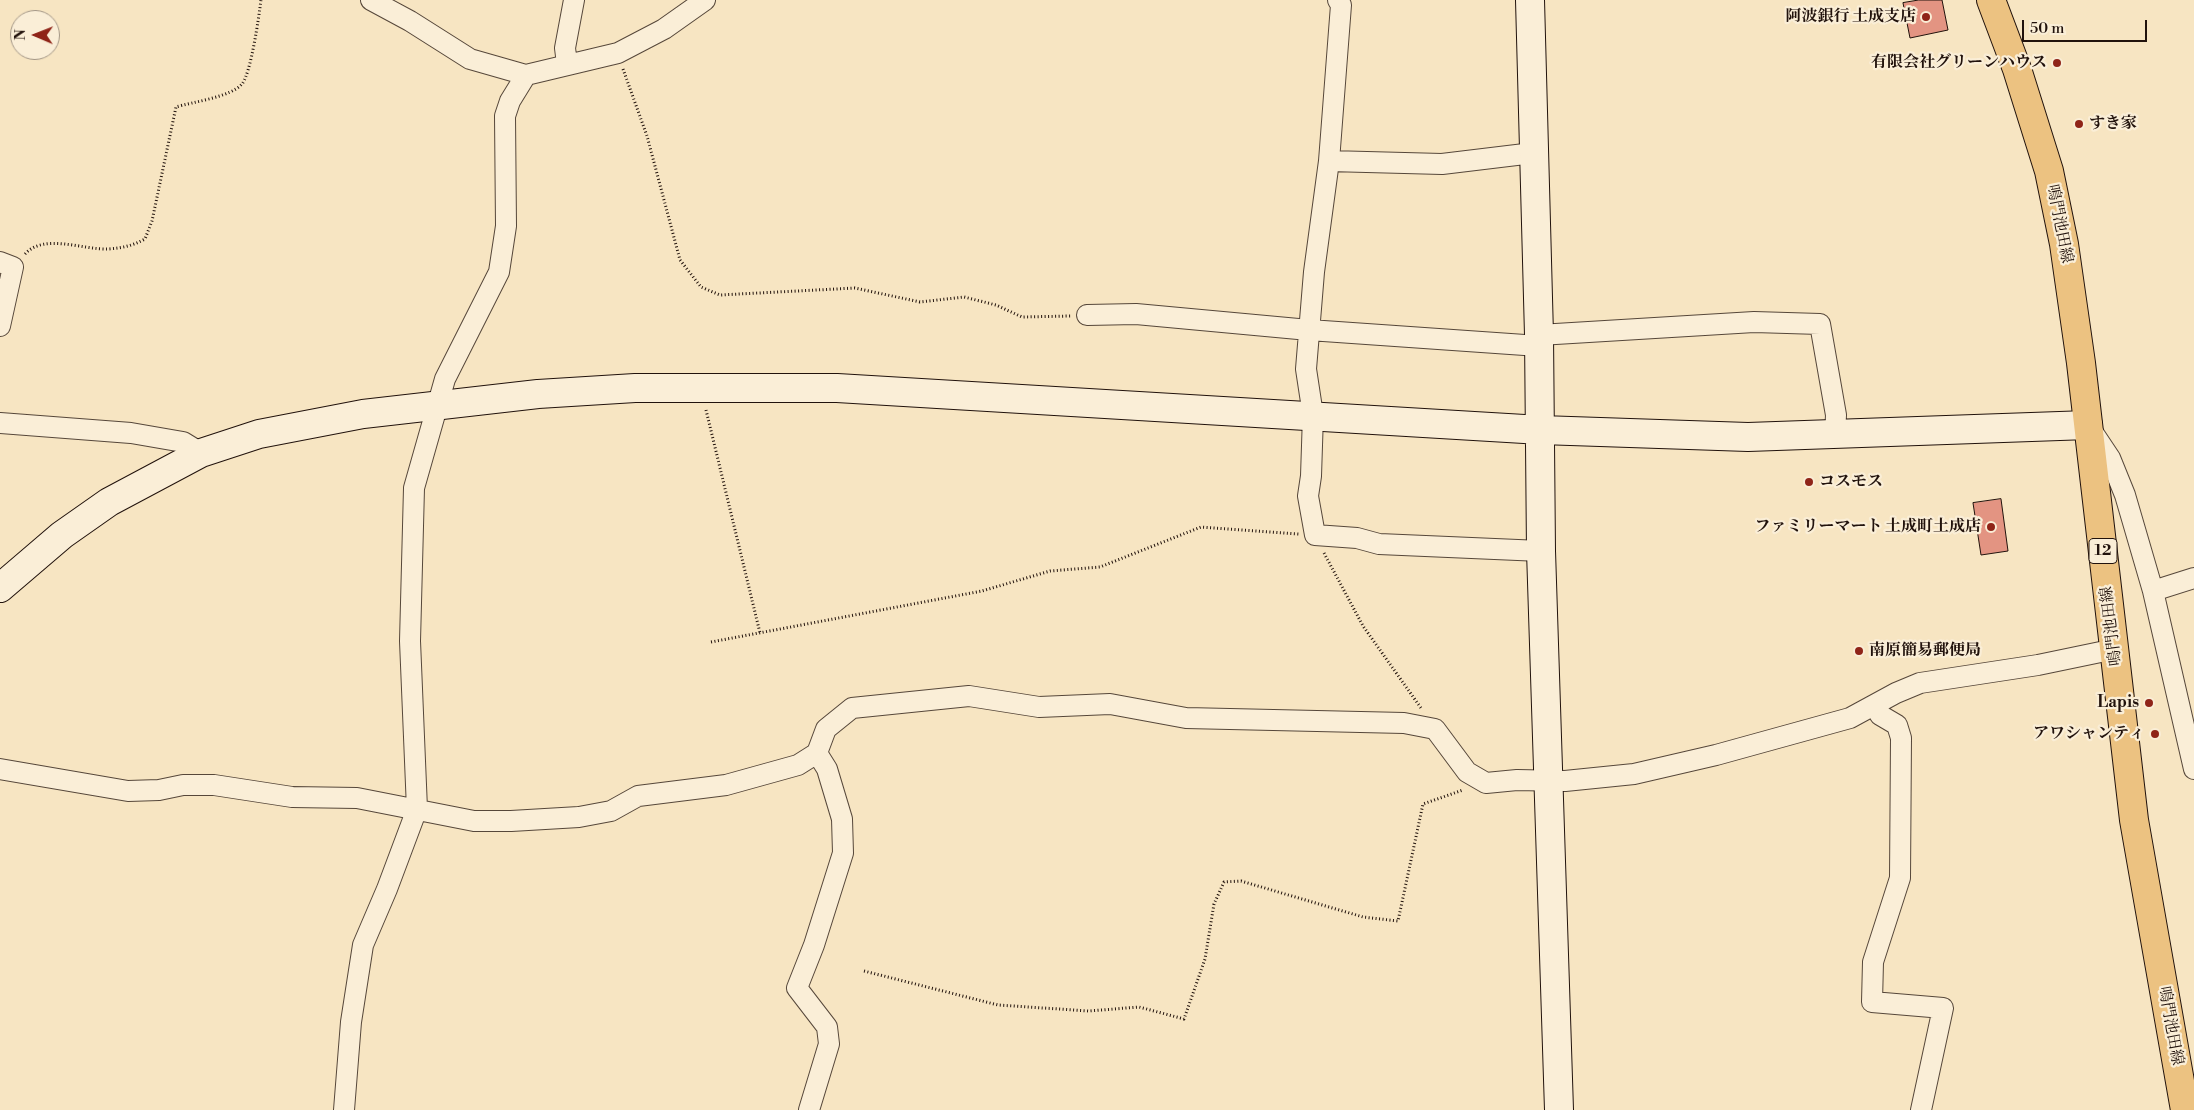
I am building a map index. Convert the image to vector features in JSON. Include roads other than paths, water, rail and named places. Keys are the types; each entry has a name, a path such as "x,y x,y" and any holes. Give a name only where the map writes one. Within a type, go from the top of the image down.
{"main road":[{"name":"鳴門池田線","path":"1991,0 2017,69 2049,171 2064,244 2088,425 2134,820 2185,1110"}],"street":[{"path":"371,0 410,21 470,59 526,75 618,53 664,29 705,0"},
{"path":"567,64 565,48 574,0"},
{"path":"1338,0 1341,6 1329,161 1314,272 1306,369 1313,415 1311,476 1308,496 1315,535 1357,538 1379,544 1541,552"},
{"path":"1530,0 1541,430 1541,552 1558,1110"},
{"path":"344,1110 351,1022 363,945 387,889 417,808 410,641 414,488 436,405 445,379 499,272 506,226 505,116 517,88 526,75"},
{"path":"1329,161 1442,164 1533,153"},
{"path":"0,326 6,265"},
{"path":"1087,315 1136,314 1308,330 1539,341 1754,322 1820,324 1836,415 1835,436"},
{"path":"1,582 109,502 201,453 259,434 363,414 538,394 700,387 837,388 1541,430 1748,438 2088,425 2110,458 2125,495 2153,591 2194,769"},
{"path":"0,423 131,433 183,442 201,453"},
{"path":"2153,591 2194,578"},
{"path":"0,769 128,791 159,790 183,785 214,785 292,797 357,798 417,808 474,821 578,817 612,811 638,796 726,784 798,765 817,753 826,729 852,708 969,696 1040,707 1110,704 1186,718 1404,723 1435,729 1467,772 1486,782 1549,781 1634,774 1716,755 1850,718 1896,693 1920,683 2038,665 2115,650"},
{"path":"1875,706 1880,715 1897,725 1901,738 1900,878 1873,962 1872,1002 1943,1008 1921,1110"},
{"path":"810,1110 829,1044 827,1027 797,988 814,945 843,853 842,818 827,769 817,753"}],"place":[{"name":"阿波銀行 土成支店","path":"1926,17"},
{"name":"有限会社グリーンハウス","path":"2057,63"},
{"name":"すき家","path":"2079,124"},
{"name":"コスモス","path":"1809,482"},
{"name":"ファミリーマート 土成町土成店","path":"1991,527"},
{"name":"南原簡易郵便局","path":"1859,651"},
{"name":"Lapis","path":"2149,703"},
{"name":"アワシャンティ","path":"2155,734"}]}
